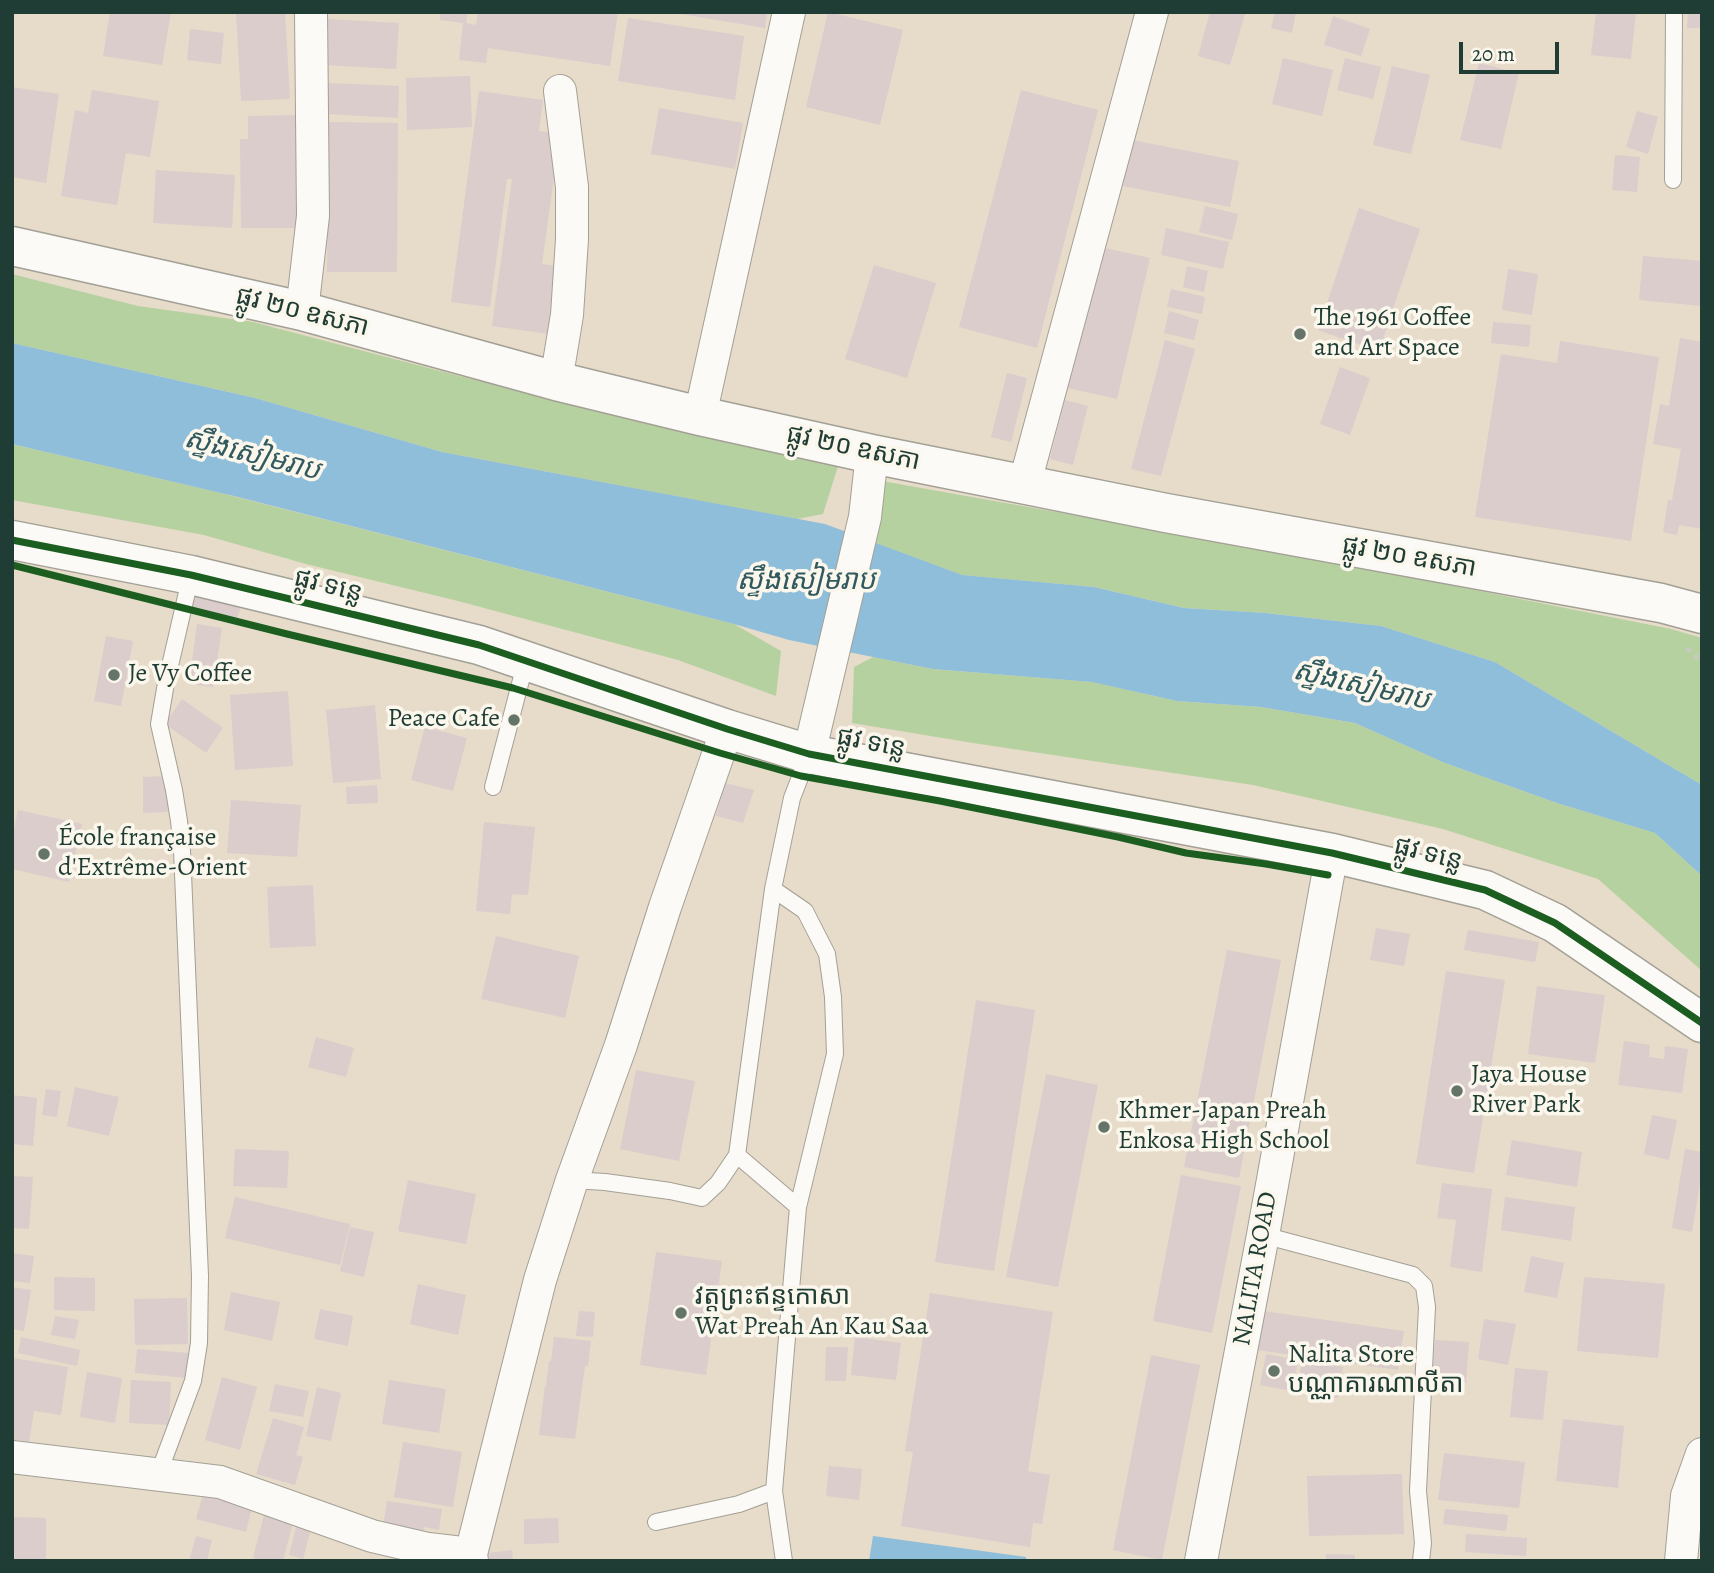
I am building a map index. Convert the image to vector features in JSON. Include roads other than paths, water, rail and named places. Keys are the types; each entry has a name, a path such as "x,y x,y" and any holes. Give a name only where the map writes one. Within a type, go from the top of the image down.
{"street":[{"path":"302,311 313,216 311,12"},
{"path":"700,416 789,12"},
{"path":"1024,486 1153,12"},
{"path":"556,381 567,315 572,226 572,187 560,91"},
{"name":"ផ្លូវ ២០ ឧសភា","path":"12,246 302,311 556,381 872,454 1180,516 1661,603 1702,614"},
{"path":"809,754 862,532 872,454"},
{"name":"ផ្លូវ ទន្លេ","path":"12,540 191,575 479,645 809,754 1332,853 1485,890 1555,923 1702,1023"},
{"path":"12,1457 220,1482 372,1536 471,1558 540,1280 727,729"},
{"name":"NALITA ROAD","path":"1202,1561 1332,853"},
{"path":"1681,1561 1687,1496 1702,1454"}],"lane":[{"path":"1673,180 1674,12"},
{"path":"158,1475 193,1381 199,1343 200,1276 182,850 159,723 191,575"},
{"path":"493,787 526,661"},
{"path":"572,1180 670,1191 702,1198 718,1183 737,1155 773,889 792,798 809,754"},
{"path":"773,889 805,911 827,954 833,997 835,1054 798,1208 774,1491 784,1561"},
{"path":"737,1155 798,1208"},
{"path":"1263,1235 1413,1275 1424,1286 1427,1307 1418,1491 1423,1543 1421,1561"},
{"path":"656,1522 739,1504 774,1491"}],"water":[{"name":"ស្ទឹងសៀមរាប","path":"12,343 255,398 442,452 825,524 962,575 1094,587 1184,608 1265,613 1381,626 1495,662 1702,785 1702,876 1655,833 1557,803 1445,763 1355,723 1261,707 1177,701 1092,682 933,669 789,640 238,497 12,444"},
{"path":"873,1536 1026,1557 1026,1561 869,1561"}],"place":[{"name":"The 1961 Coffee and Art Space","path":"1300,334"},
{"name":"Je Vy Coffee","path":"114,675"},
{"name":"Peace Cafe","path":"514,720"},
{"name":"École française d'Extrême-Orient","path":"44,854"},
{"name":"Jaya House River Park","path":"1457,1091"},
{"name":"Khmer-Japan Preah Enkosa High School","path":"1104,1127"},
{"name":"វត្តព្រះឥន្ទកោសា Wat Preah An Kau Saa","path":"681,1313"},
{"name":"Nalita Store បណ្ណាគារណាលីតា","path":"1274,1371"}]}
